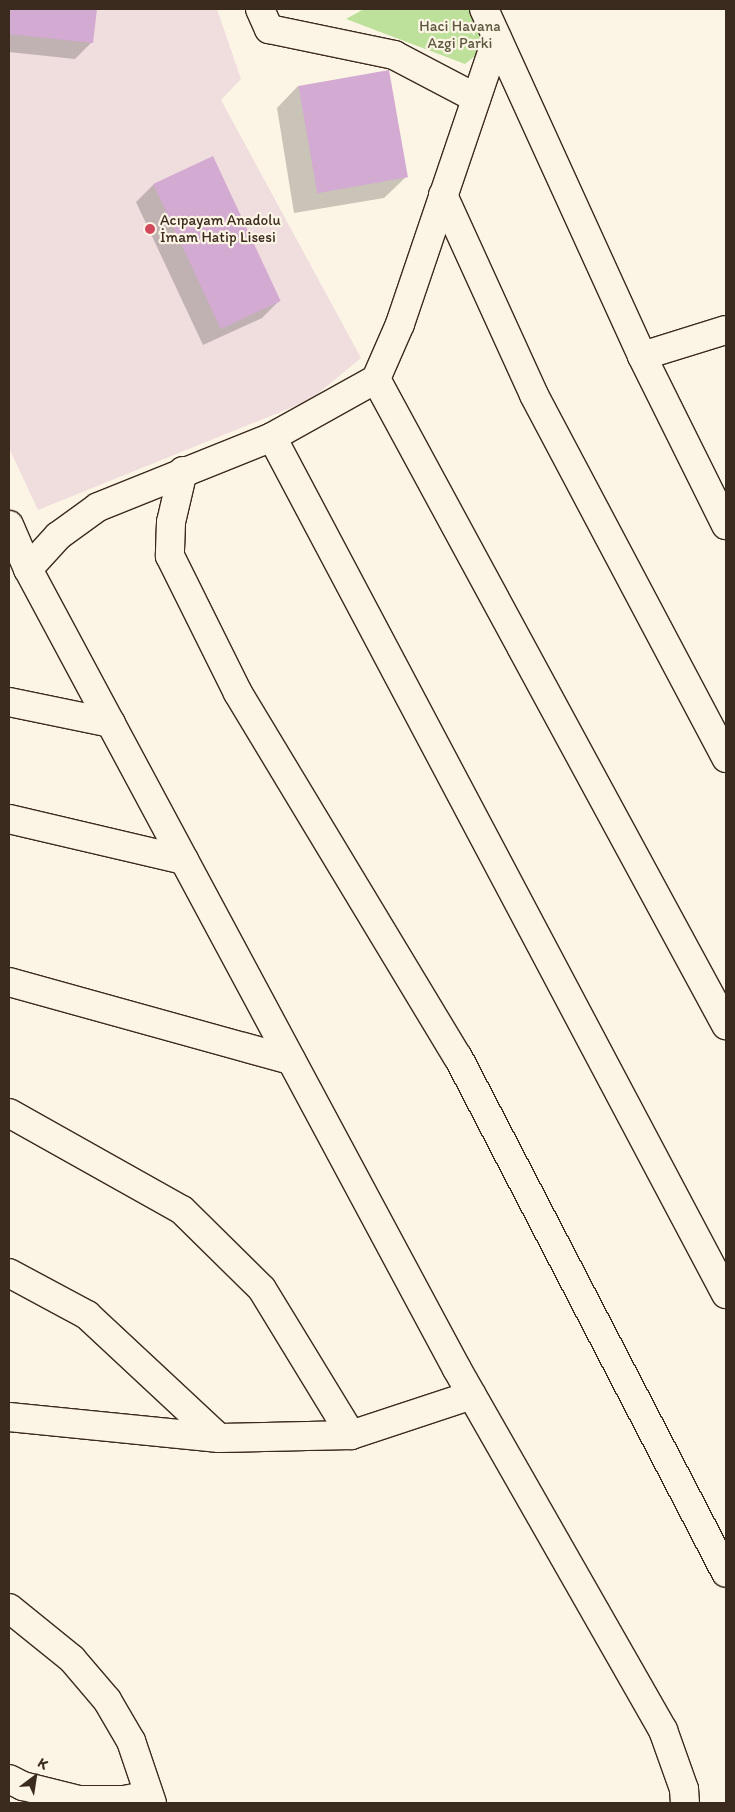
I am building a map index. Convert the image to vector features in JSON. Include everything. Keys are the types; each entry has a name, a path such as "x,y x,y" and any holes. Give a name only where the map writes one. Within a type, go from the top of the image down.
{"street":[{"path":"260,9 269,29 394,55 476,98"},
{"path":"484,9 642,356 726,525"},
{"path":"18,567 98,506 272,437 376,378 400,324 497,38"},
{"path":"443,195 534,396 726,758"},
{"path":"642,356 726,330"},
{"path":"376,378 726,1025"},
{"path":"272,437 726,1294"},
{"path":"183,471 171,522 170,556 238,693 458,1057 726,1574"},
{"path":"9,525 18,567 111,723 472,1395 663,1730 684,1789 685,1803"},
{"path":"9,702 111,723"},
{"path":"9,819 184,860"},
{"path":"9,982 291,1060"},
{"path":"9,1113 182,1210 262,1289 351,1435"},
{"path":"9,1273 87,1315 219,1438"},
{"path":"9,1417 219,1438 351,1435 472,1395"},
{"path":"9,1608 72,1659 107,1700 131,1740 150,1799 78,1800 23,1786 9,1779"}],"shaded area":[{"name":"Acıpayam Anadolu İmam Hatip Lisesi","path":"9,9 217,9 241,79 221,100 361,358 310,400 38,510 9,448"}],"green space":[{"name":"Haci Havana Azgi Parki","path":"364,9 474,9 497,38 465,64 346,19"}],"building":[{"path":"9,9 97,9 93,43 9,34"},
{"path":"389,70 408,177 317,193 298,86"},
{"path":"213,156 281,301 221,329 153,184"}],"place":[{"name":"Acıpayam Anadolu İmam Hatip Lisesi","path":"150,229"}]}
